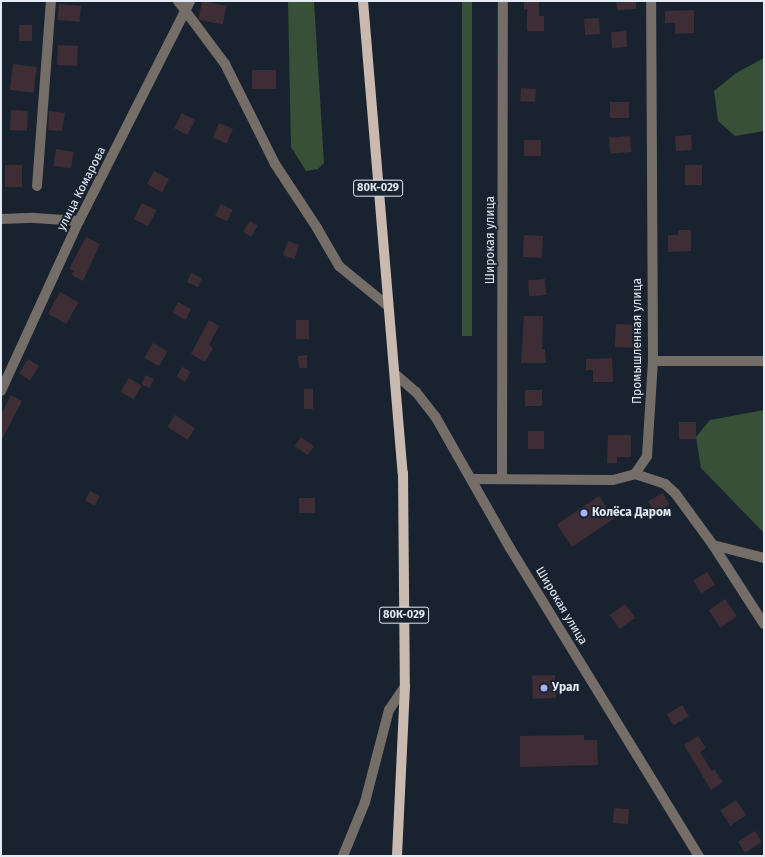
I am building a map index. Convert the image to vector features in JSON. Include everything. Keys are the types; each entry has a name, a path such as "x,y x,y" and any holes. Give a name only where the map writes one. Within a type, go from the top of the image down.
{"main road":[{"name":"80К-029","path":"363,1 403,474 405,686 397,856"}],"street":[{"path":"37,186 51,1"},
{"path":"178,1 188,5 225,64 275,164 317,228 339,266 388,306"},
{"name":"Широкая улица","path":"502,478 503,1"},
{"name":"Промышленная улица","path":"635,474 642,467 650,443 653,361 651,1"},
{"name":"улица Комарова","path":"1,391 79,221 188,5"},
{"path":"1,219 79,221"},
{"path":"653,361 764,361"},
{"name":"Широкая улица","path":"395,374 416,392 435,416 473,479 510,548 699,856"},
{"path":"473,479 502,478 613,480 635,474 665,484 713,545 764,624"},
{"path":"713,545 764,558"},
{"path":"343,856 365,802 388,710 405,686"}],"green space":[{"path":"288,1 314,1 324,163 318,169 306,171 291,147"},
{"path":"462,1 472,1 472,336 462,336"},
{"path":"764,58 764,131 735,136 718,121 714,91 736,73"},
{"path":"764,410 764,533 701,468 696,437 710,420"}],"building":[{"path":"202,1 227,6 223,24 198,20"},
{"path":"524,1 539,1 539,16 544,16 544,31 527,31 527,9 524,9"},
{"path":"616,1 636,1 636,9 617,10"},
{"path":"59,4 81,6 80,22 58,20"},
{"path":"694,10 694,33 675,34 675,23 665,23 665,11"},
{"path":"599,18 600,34 585,35 584,19"},
{"path":"19,25 32,25 32,41 19,41"},
{"path":"626,31 627,47 612,48 611,32"},
{"path":"58,45 78,46 77,66 57,65"},
{"path":"13,64 37,67 34,93 10,90"},
{"path":"252,70 276,70 276,89 252,89"},
{"path":"521,88 536,89 535,102 520,101"},
{"path":"610,102 629,102 629,118 610,118"},
{"path":"11,110 28,111 27,131 10,130"},
{"path":"49,111 65,113 62,131 48,130"},
{"path":"182,113 195,120 187,135 174,128"},
{"path":"219,123 233,129 227,144 213,138"},
{"path":"691,135 692,150 676,151 675,136"},
{"path":"630,136 631,152 610,153 609,137"},
{"path":"524,140 541,140 541,156 524,156"},
{"path":"56,149 74,152 71,169 53,166"},
{"path":"5,165 22,165 22,187 5,187"},
{"path":"685,165 702,165 702,185 685,185"},
{"path":"154,171 169,179 162,192 147,184"},
{"path":"142,203 156,210 148,226 134,219"},
{"path":"221,204 233,210 227,221 215,216"},
{"path":"250,221 258,226 251,237 243,232"},
{"path":"678,230 691,230 691,251 668,252 668,235 678,235"},
{"path":"524,235 543,236 542,258 523,257"},
{"path":"86,237 100,244 83,281 71,275 74,271 69,269"},
{"path":"288,241 299,245 294,259 283,255"},
{"path":"191,273 202,278 198,287 187,282"},
{"path":"545,279 546,295 529,296 528,280"},
{"path":"60,292 78,302 66,324 48,314"},
{"path":"178,302 191,309 186,320 172,313"},
{"path":"524,316 543,316 542,349 545,349 546,363 521,363"},
{"path":"209,320 219,326 209,345 213,348 205,362 191,354"},
{"path":"296,320 309,320 309,339 296,339"},
{"path":"616,324 637,325 636,348 615,347"},
{"path":"153,343 168,352 159,366 144,358"},
{"path":"307,355 307,368 299,368 298,356"},
{"path":"612,358 613,382 593,382 593,370 586,370 586,359"},
{"path":"28,359 39,366 30,380 19,373"},
{"path":"182,367 191,372 185,381 177,377"},
{"path":"146,375 154,379 149,388 141,384"},
{"path":"129,378 142,386 133,400 121,392"},
{"path":"304,389 313,389 313,409 304,409"},
{"path":"525,390 542,390 542,406 525,406"},
{"path":"11,395 22,401 1,441 1,415"},
{"path":"175,415 195,428 188,440 167,427"},
{"path":"679,422 696,422 696,439 679,439"},
{"path":"528,431 544,431 544,449 528,449"},
{"path":"608,435 631,435 631,457 617,457 617,463 607,463"},
{"path":"301,437 314,446 308,455 295,446"},
{"path":"90,491 100,496 95,506 85,501"},
{"path":"663,493 669,504 654,513 648,501"},
{"path":"599,496 614,518 572,547 557,525"},
{"path":"299,498 315,498 315,513 299,513"},
{"path":"707,572 715,585 701,593 693,580"},
{"path":"725,599 737,616 721,628 709,610"},
{"path":"625,604 635,618 620,629 610,615"},
{"name":"Урал","path":"555,675 556,698 533,699 532,676"},
{"path":"682,705 689,716 674,726 667,715"},
{"path":"584,735 584,740 597,740 598,765 520,767 520,736"},
{"path":"698,736 706,748 700,752 712,771 714,769 723,782 711,790 684,745"},
{"path":"736,800 746,815 730,826 720,811"},
{"path":"614,808 629,809 628,824 613,823"},
{"path":"755,831 762,842 745,853 738,842"}],"place":[{"name":"Колёса Даром","path":"584,513"},
{"name":"Урал","path":"544,688"}]}
